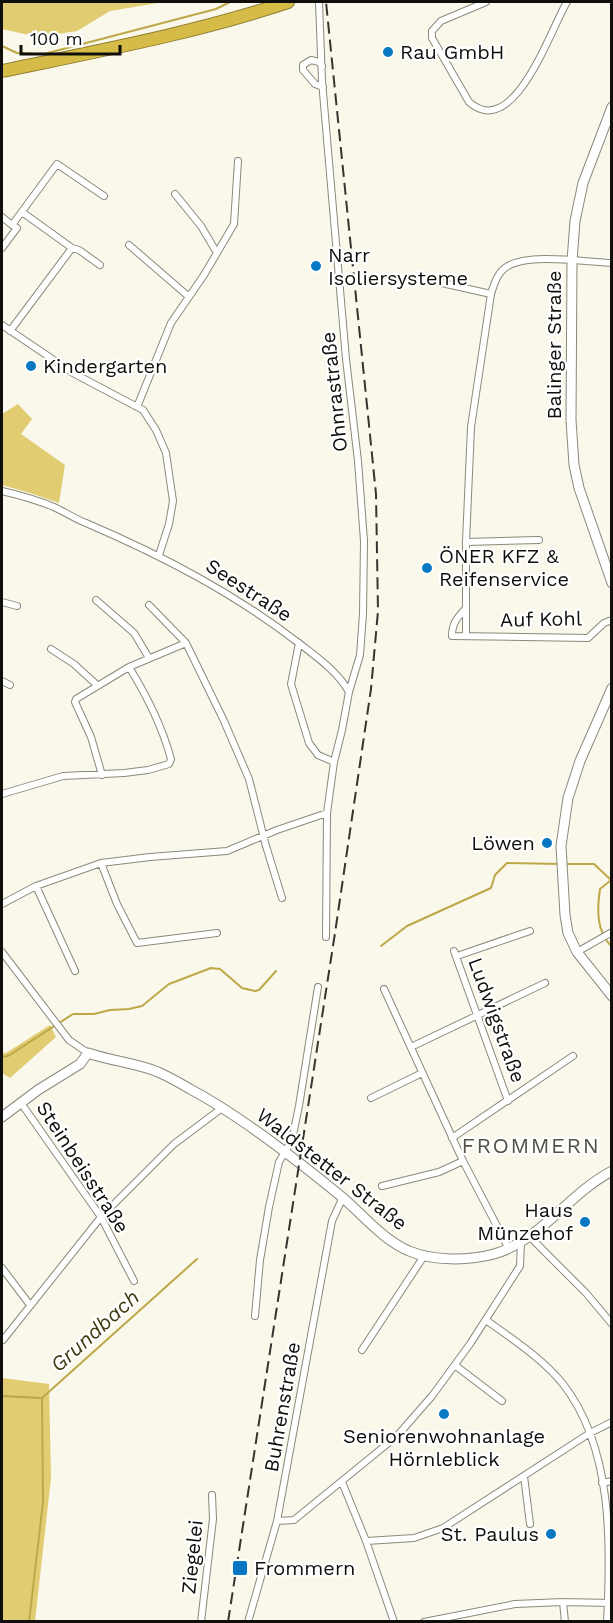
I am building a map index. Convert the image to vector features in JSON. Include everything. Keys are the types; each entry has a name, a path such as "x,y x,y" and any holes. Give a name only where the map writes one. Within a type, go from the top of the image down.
{"highway":[{"path":"2,71 171,36 236,19 288,2"}],"main road":[{"name":"Balinger Straße","path":"612,107 583,183 575,221 572,261 571,420 574,465 579,488 612,583"},
{"path":"612,688 580,761 568,798 562,831 565,915 568,933 612,996"},
{"path":"2,1117 82,1062 88,1053"},
{"name":"Waldstetter Straße","path":"88,1053 158,1072 191,1089 222,1108 343,1197 391,1240 407,1250 424,1256 478,1257 509,1249 530,1237 577,1195 612,1172"}],"street":[{"path":"486,2 441,21 432,32 432,38 469,102 477,110 486,111 496,109 508,101 527,81 567,2"},
{"name":"Ohnrastraße","path":"319,3 323,87 364,540 360,655 349,692"},
{"path":"322,66 319,62 311,60 303,65 303,70 315,84 323,87"},
{"path":"137,407 171,323 234,224 238,160"},
{"path":"12,225 57,164 104,196"},
{"path":"175,194 201,226 208,242 217,253"},
{"path":"22,212 100,265"},
{"path":"2,217 17,228 2,248"},
{"path":"129,245 188,296"},
{"path":"10,331 72,248"},
{"path":"466,608 455,620 452,636 466,636 466,608 466,542 471,427 491,294 496,279 506,266 527,260 612,263"},
{"path":"424,279 491,294"},
{"path":"2,325 74,373 143,410 156,430 166,453 173,501 169,524 159,555"},
{"name":"Seestraße","path":"2,491 55,507 159,555 228,594 272,622 344,682 349,692"},
{"path":"466,542 539,540"},
{"path":"96,600 134,633 149,658"},
{"path":"2,602 17,606"},
{"path":"149,605 186,643 249,778 282,898"},
{"name":"Auf Kohl","path":"466,636 588,638 604,623 612,620"},
{"path":"102,775 91,737 75,702 76,699 129,667 186,643"},
{"path":"299,644 291,684 309,743 318,755 334,762"},
{"path":"51,649 74,664 97,685"},
{"path":"2,794 63,776 148,770 169,764 171,759 157,719 129,667"},
{"path":"2,681 10,685"},
{"path":"327,937 327,813 334,762 349,692"},
{"path":"2,904 36,886 101,863 227,851 277,830 327,813"},
{"path":"101,863 117,904 137,944 217,933"},
{"path":"36,886 75,971"},
{"name":"Ludwigstraße","path":"508,1101 455,953 530,931"},
{"path":"580,950 611,932"},
{"path":"2,952 69,1040 88,1053"},
{"path":"411,1047 544,983"},
{"path":"255,1316 260,1260 269,1208 279,1162 292,1140 318,987"},
{"path":"384,989 463,1161 509,1249"},
{"path":"452,1138 573,1056"},
{"path":"371,1098 422,1072"},
{"name":"Steinbeisstraße","path":"21,1103 101,1217 134,1281"},
{"path":"3,1340 101,1217 174,1144 222,1108"},
{"path":"382,1186 439,1172 463,1161"},
{"name":"Buhrenstraße","path":"248,1622 277,1521 332,1221 343,1197"},
{"path":"530,1237 586,1293 612,1324"},
{"path":"277,1521 294,1520 397,1436 456,1366 486,1320 520,1266 521,1242"},
{"path":"362,1350 424,1256"},
{"path":"2,1268 30,1305"},
{"path":"486,1320 539,1359 564,1385 590,1433 596,1449 610,1539 610,1603 607,1622"},
{"path":"456,1366 502,1401"},
{"path":"366,1541 414,1538 443,1528 590,1433 612,1422"},
{"path":"524,1476 530,1524"},
{"path":"602,1483 612,1481"},
{"path":"342,1482 366,1541 394,1622"},
{"name":"Ziegelei","path":"201,1622 213,1519 212,1495"},
{"path":"563,1602 565,1622"},
{"path":"424,1622 515,1604 610,1603"}],"shaded area":[{"path":"2,2 164,2 110,11 77,31 38,37 2,29"},
{"path":"18,404 32,419 21,434 65,465 59,503 2,485 2,414"},
{"path":"50,1025 56,1037 10,1078 2,1073 2,1053 6,1053"},
{"path":"2,1378 49,1384 51,1478 35,1621 2,1621"}],"waterway":[{"path":"2,46 17,53 44,54 216,9 230,2"},
{"path":"381,946 407,926 491,888 495,875 507,863 561,864"},
{"path":"566,864 594,864 611,880"},
{"path":"610,881 600,889 598,912 600,927 612,947"},
{"path":"2,1057 8,1056 73,1014 94,1014 142,1006 169,984 211,968 220,969 242,988 255,991 259,990 276,971"},
{"name":"Grundbach","path":"2,1396 42,1398 197,1259"},
{"path":"29,1622 43,1502 42,1398"}],"railway":[{"path":"228,1622 335,933 371,689 378,611 376,494 326,2"}],"place":[{"name":"Rau GmbH","path":"388,52"},
{"name":"Narr Isoliersysteme","path":"316,266"},
{"name":"Kindergarten","path":"31,366"},
{"name":"ÖNER KFZ & Reifenservice","path":"427,568"},
{"name":"Löwen","path":"547,843"},
{"name":"Haus Münzehof","path":"585,1222"},
{"name":"Seniorenwohnanlage Hörnleblick","path":"444,1414"},
{"name":"St. Paulus","path":"551,1534"},
{"name":"Frommern","path":"240,1568"}],"district":[{"name":"FROMMERN","path":"531,1145"}]}
